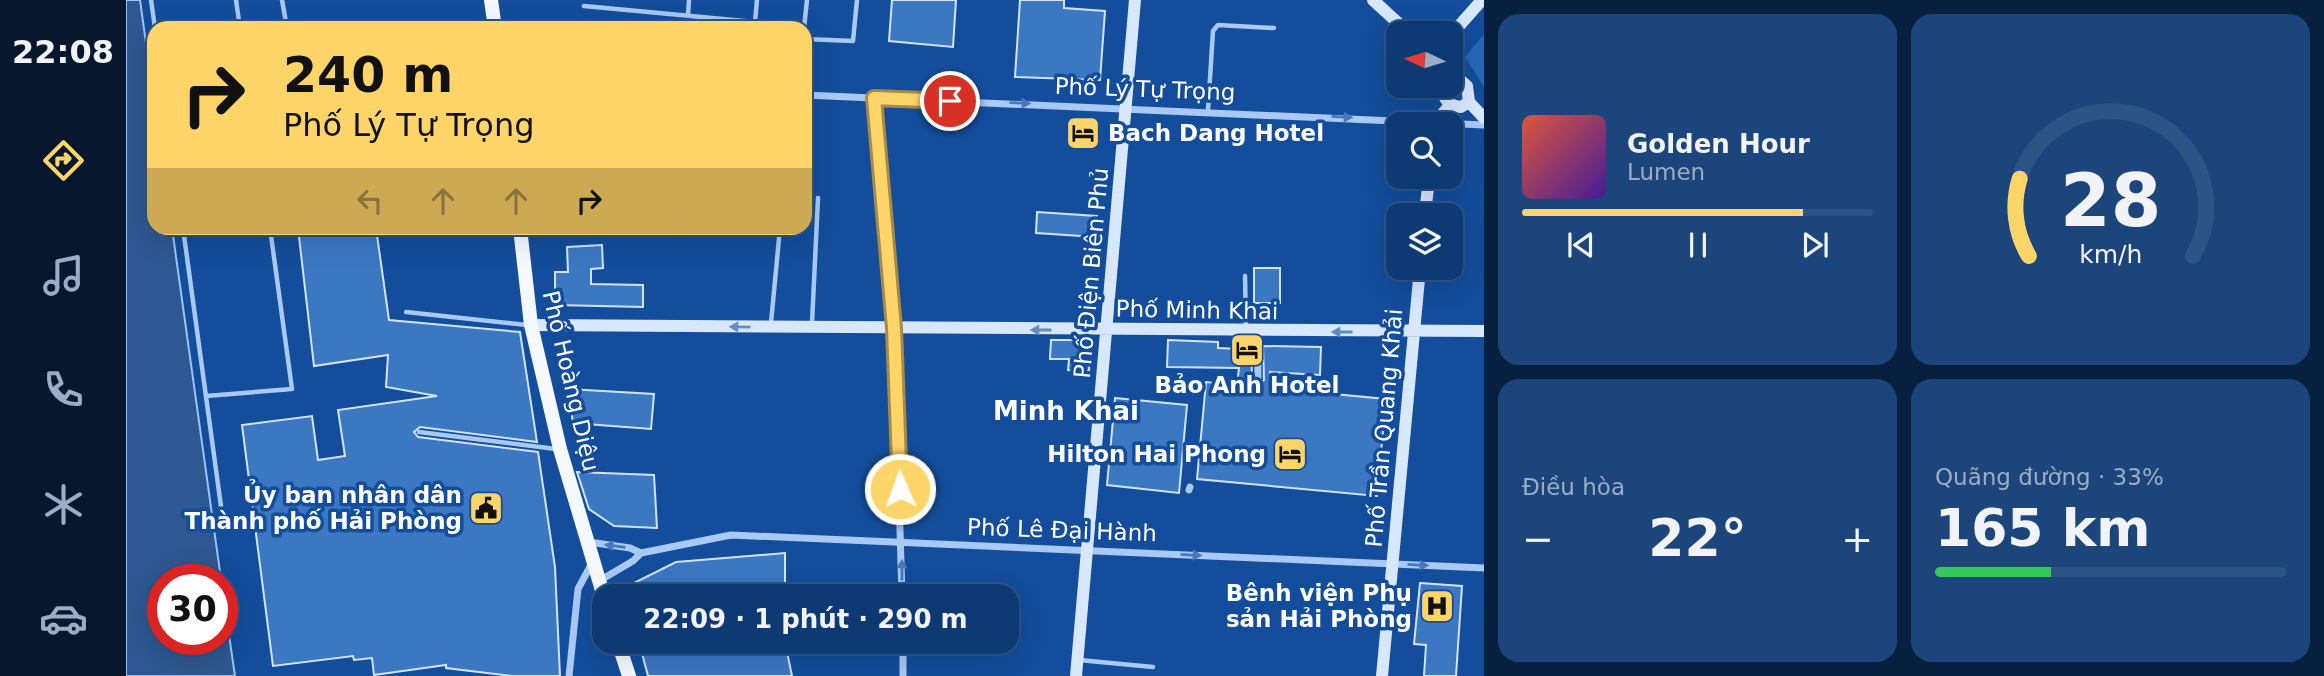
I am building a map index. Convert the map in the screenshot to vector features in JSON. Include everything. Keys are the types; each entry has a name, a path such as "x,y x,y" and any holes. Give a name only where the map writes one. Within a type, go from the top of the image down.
{"main road":[{"path":"491,0 494,21"},
{"name":"Phố Hoàng Diệu","path":"521,235 531,325 560,449 600,584"},
{"path":"622,654 628,676"}],"street":[{"name":"Phố Điện Biên Phủ","path":"1076,676 1135,0"},
{"path":"1373,0 1396,21"},
{"path":"1463,21 1482,0"},
{"path":"1463,82 1467,86 1469,102 1484,118"},
{"name":"Phố Lý Tự Trọng","path":"812,95 1208,110 1386,120"},
{"path":"874,98 894,328 902,584"},
{"path":"1446,98 1451,104 1461,107 1469,102"},
{"path":"1444,112 1451,104"},
{"name":"Phố Lý Tự Trọng","path":"1463,124 1484,125"},
{"name":"Phố Trần Quang Khải","path":"1382,676 1419,280"},
{"name":"Phố Minh Khai","path":"531,325 1414,333 1484,331"},
{"path":"1252,331 1258,379"},
{"name":"Phố Lê Đại Hành","path":"599,581 633,561 641,553 731,535 1484,568"},
{"name":"Phố Lê Đại Hành","path":"588,542 630,548 641,553"},
{"path":"569,676 578,589 593,560"},
{"path":"902,654 903,676"}],"lane":[{"path":"151,0 154,21"},
{"path":"236,0 239,21"},
{"path":"282,0 286,21"},
{"path":"688,15 689,0"},
{"path":"755,21 757,0"},
{"path":"805,21 807,0"},
{"path":"812,39 853,41 857,0"},
{"path":"584,6 745,21"},
{"path":"1208,110 1213,31 1218,24 1273,28"},
{"path":"812,328 818,198"},
{"path":"184,235 223,521"},
{"path":"206,397 292,389 271,235"},
{"path":"771,327 779,235"},
{"path":"1245,276 1252,331"},
{"path":"406,312 531,325"},
{"path":"419,432 560,449"},
{"path":"1078,660 1153,667"}],"shaded area":[{"path":"126,0 140,0 147,50 147,235 173,235 219,564 147,564 147,655 232,655 235,676 126,676"},
{"path":"1484,34 1484,87 1465,57"}],"building":[{"path":"892,0 956,0 953,47 889,41"},
{"path":"1020,0 1064,0 1064,8 1105,11 1100,80 1015,77"},
{"path":"1037,212 1097,216 1096,237 1036,233"},
{"path":"299,235 377,235 389,320 520,332 537,442 420,427 414,432 418,437 538,452 555,567 560,676 512,676 446,668 446,665 374,675 372,658 354,660 353,656 273,666 242,425 312,416 318,460 345,456 338,410 437,396 386,387 388,355 314,366"},
{"path":"602,245 603,268 591,269 591,284 643,285 643,307 555,305 555,272 568,272 567,247"},
{"path":"1254,268 1280,268 1280,303 1254,303"},
{"path":"1051,340 1086,340 1090,346 1089,371 1068,370 1069,359 1050,359"},
{"name":"Hilton Hai Phong","path":"1168,340 1218,342 1218,348 1240,349 1241,341 1251,342 1252,379 1257,385 1264,380 1263,346 1321,347 1320,375 1270,372 1270,388 1386,399 1377,496 1197,479 1206,382 1237,385 1239,368 1167,367"},
{"path":"568,389 654,394 651,429 573,423"},
{"path":"1115,398 1187,405 1179,493 1107,485"},
{"path":"577,472 654,475 657,528 614,526 589,509"},
{"path":"785,553 785,584 632,584 676,562"},
{"path":"1420,583 1462,586 1456,676 1424,676 1426,645 1414,644"},
{"path":"642,654 787,654 792,676 648,676"}],"place":[{"name":"Bach Dang Hotel","path":"1083,133"},
{"name":"Bảo Anh Hotel","path":"1247,350"},
{"name":"Hilton Hai Phong","path":"1290,454"},
{"name":"Ủy ban nhân dân Thành phố Hải Phòng","path":"486,508"},
{"name":"Bênh viện Phụ sản Hải Phòng","path":"1437,606"}],"district":[{"name":"Minh Khai","path":"1066,411"}],"route":[{"path":"900,489 894,328 874,98 950,101"}]}
